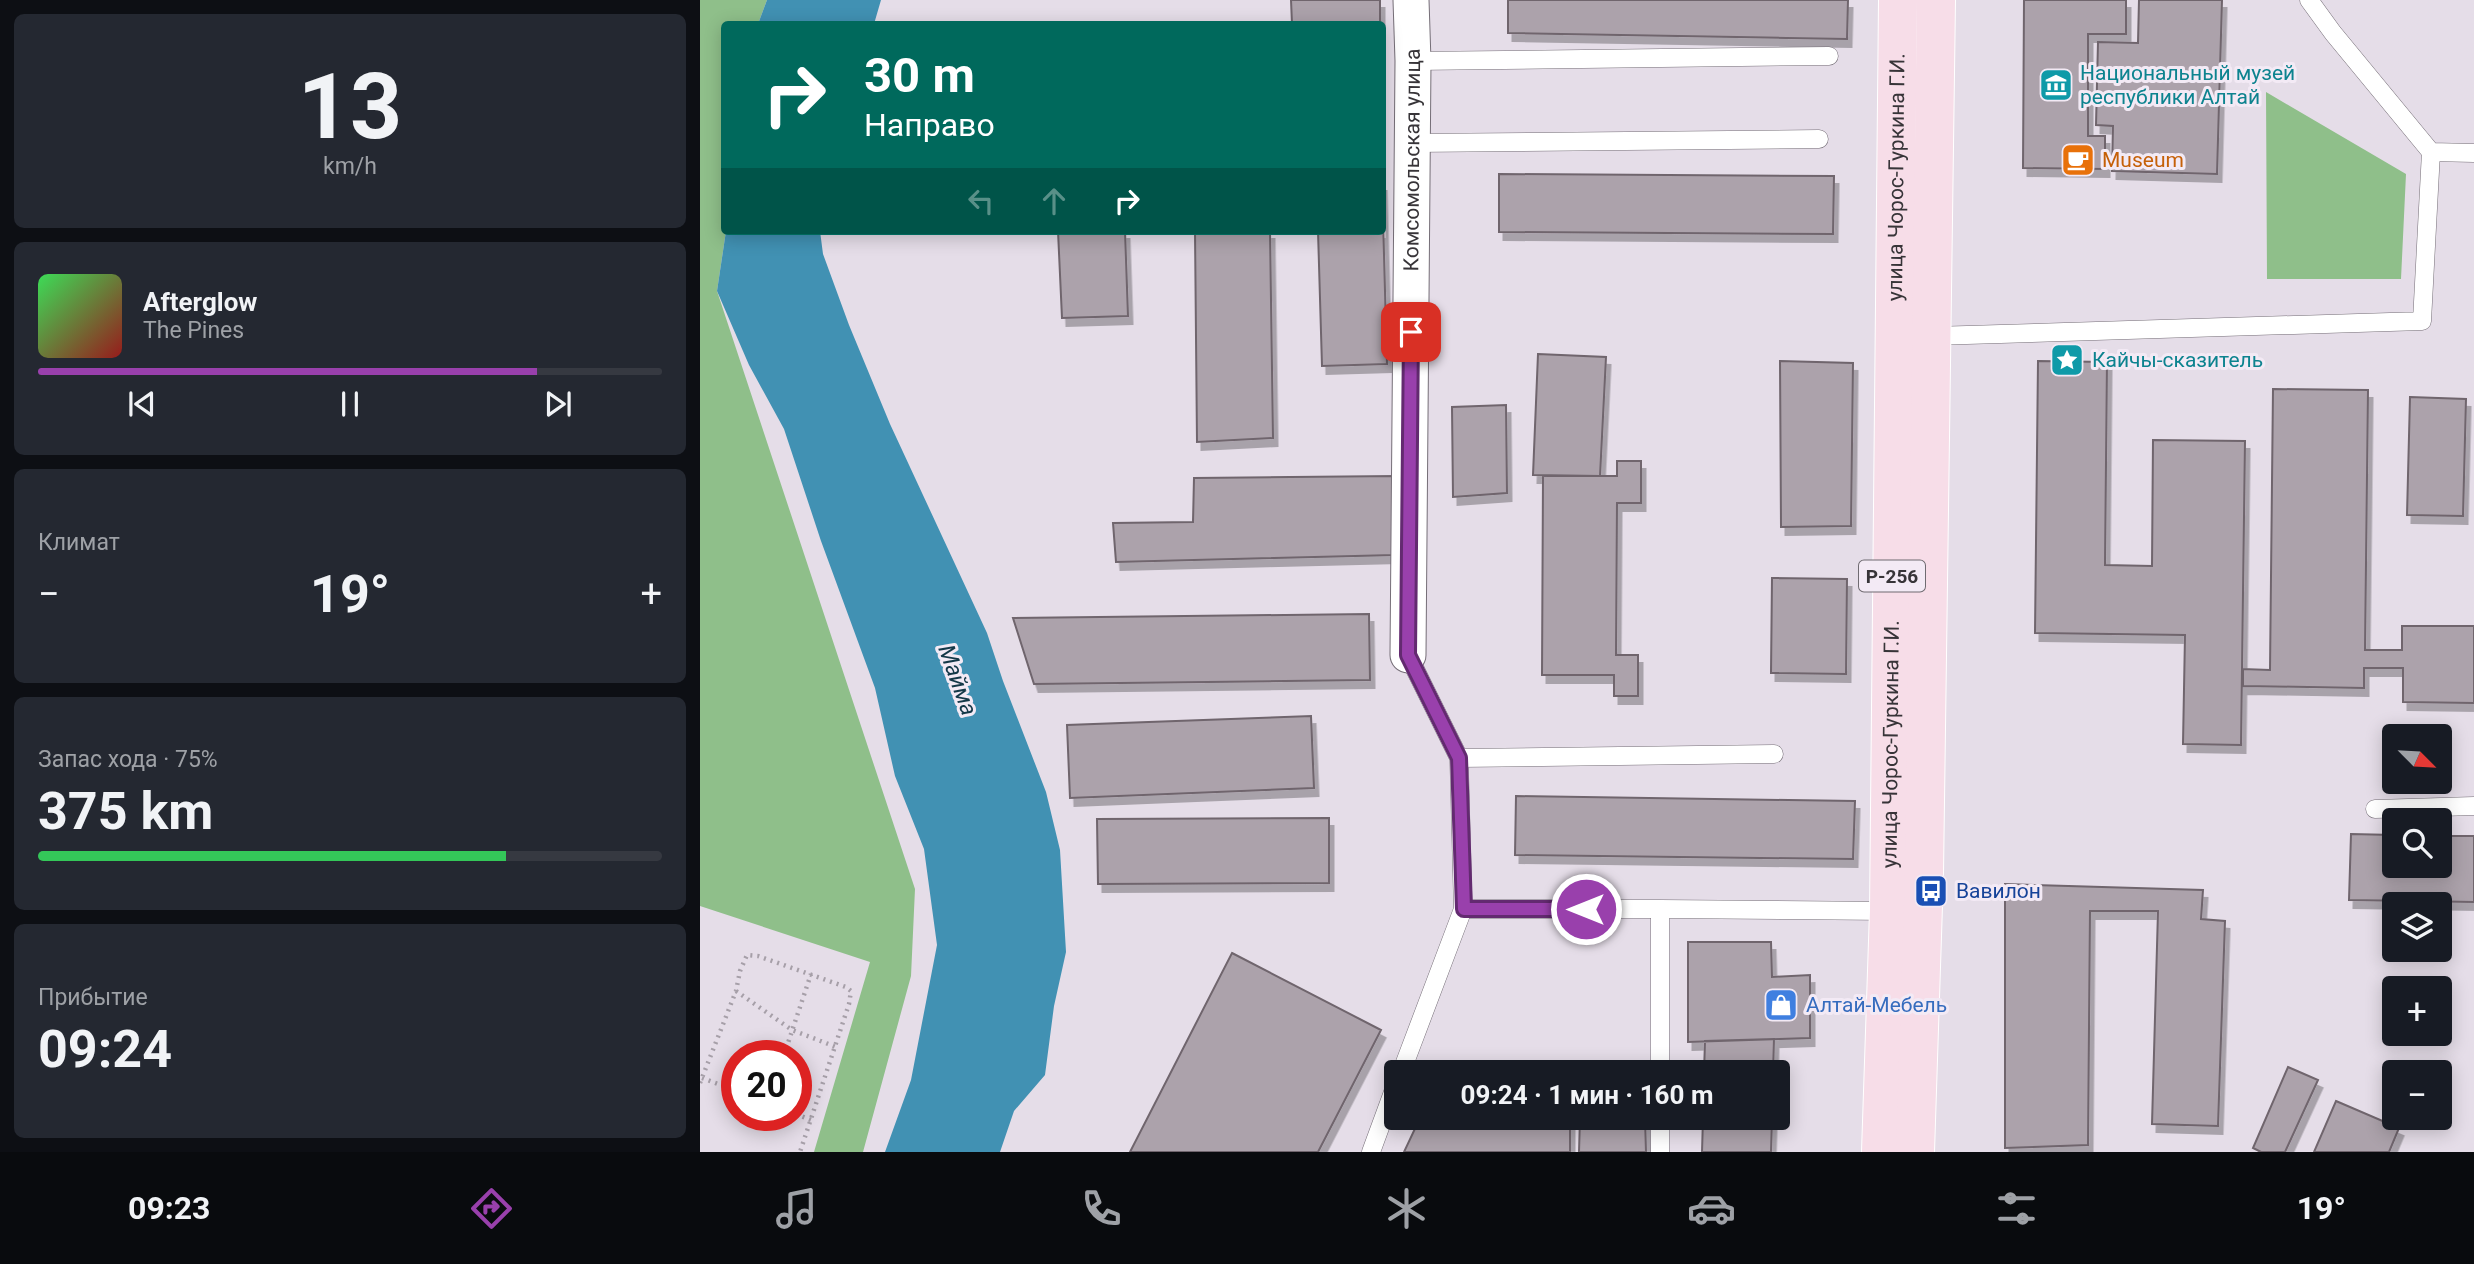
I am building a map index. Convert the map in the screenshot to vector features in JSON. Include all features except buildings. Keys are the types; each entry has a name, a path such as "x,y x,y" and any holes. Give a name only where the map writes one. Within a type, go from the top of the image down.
{"main road":[{"name":"улица Чорос-Гуркина Г.И.","path":"1881,1152 1889,911 1898,0"},
{"name":"улица Чорос-Гуркина Г.И.","path":"1915,1152 1924,874 1936,0"}],"street":[{"name":"Комсомольская улица","path":"1408,655 1412,0"}],"lane":[{"path":"1933,336 2422,321 2431,152 2309,0"},
{"path":"1413,61 1829,56"},
{"path":"1412,143 1819,138"},
{"path":"2431,152 2474,153"},
{"path":"1406,1060 1464,909 1459,758 1408,655"},
{"path":"1459,758 1774,754"},
{"path":"2375,809 2474,806"},
{"path":"1464,909 1889,911"},
{"path":"1660,909 1660,1060"},
{"path":"1371,1152 1384,1117"},
{"path":"1660,1130 1660,1152"}],"path":[{"path":"721,1087 701,1081 736,991 744,960 751,954 835,982 851,991 812,1117"},
{"path":"789,1040 811,974"},
{"path":"736,991 792,1030 835,1047"},
{"path":"800,1152 807,1131"}],"green space":[{"path":"700,0 767,0 759,21 721,21 721,235 725,235 717,291 915,889 911,976 863,1152 814,1152 870,962 700,906"},
{"path":"2266,92 2406,174 2401,279 2267,279"}],"water":[{"path":"767,0 881,0 875,21 759,21"},
{"name":"Майма","path":"725,235 821,235 823,254 849,325 890,424 987,633 1046,792 1060,850 1066,952 1054,1006 1045,1075 1014,1111 1000,1152 885,1152 911,1080 937,945 924,849 895,776 875,688 821,541 784,429 749,365 717,291"}],"place":[{"name":"Национальный музей республики Алтай","path":"2056,85"},
{"name":"Museum","path":"2078,160"},
{"name":"Кайчы-сказитель","path":"2067,360"},
{"name":"Вавилон","path":"1931,891"},
{"name":"Алтай-Мебель","path":"1781,1005"}],"route":[{"path":"1411,332 1408,655 1459,758 1464,909 1586,909"}]}
